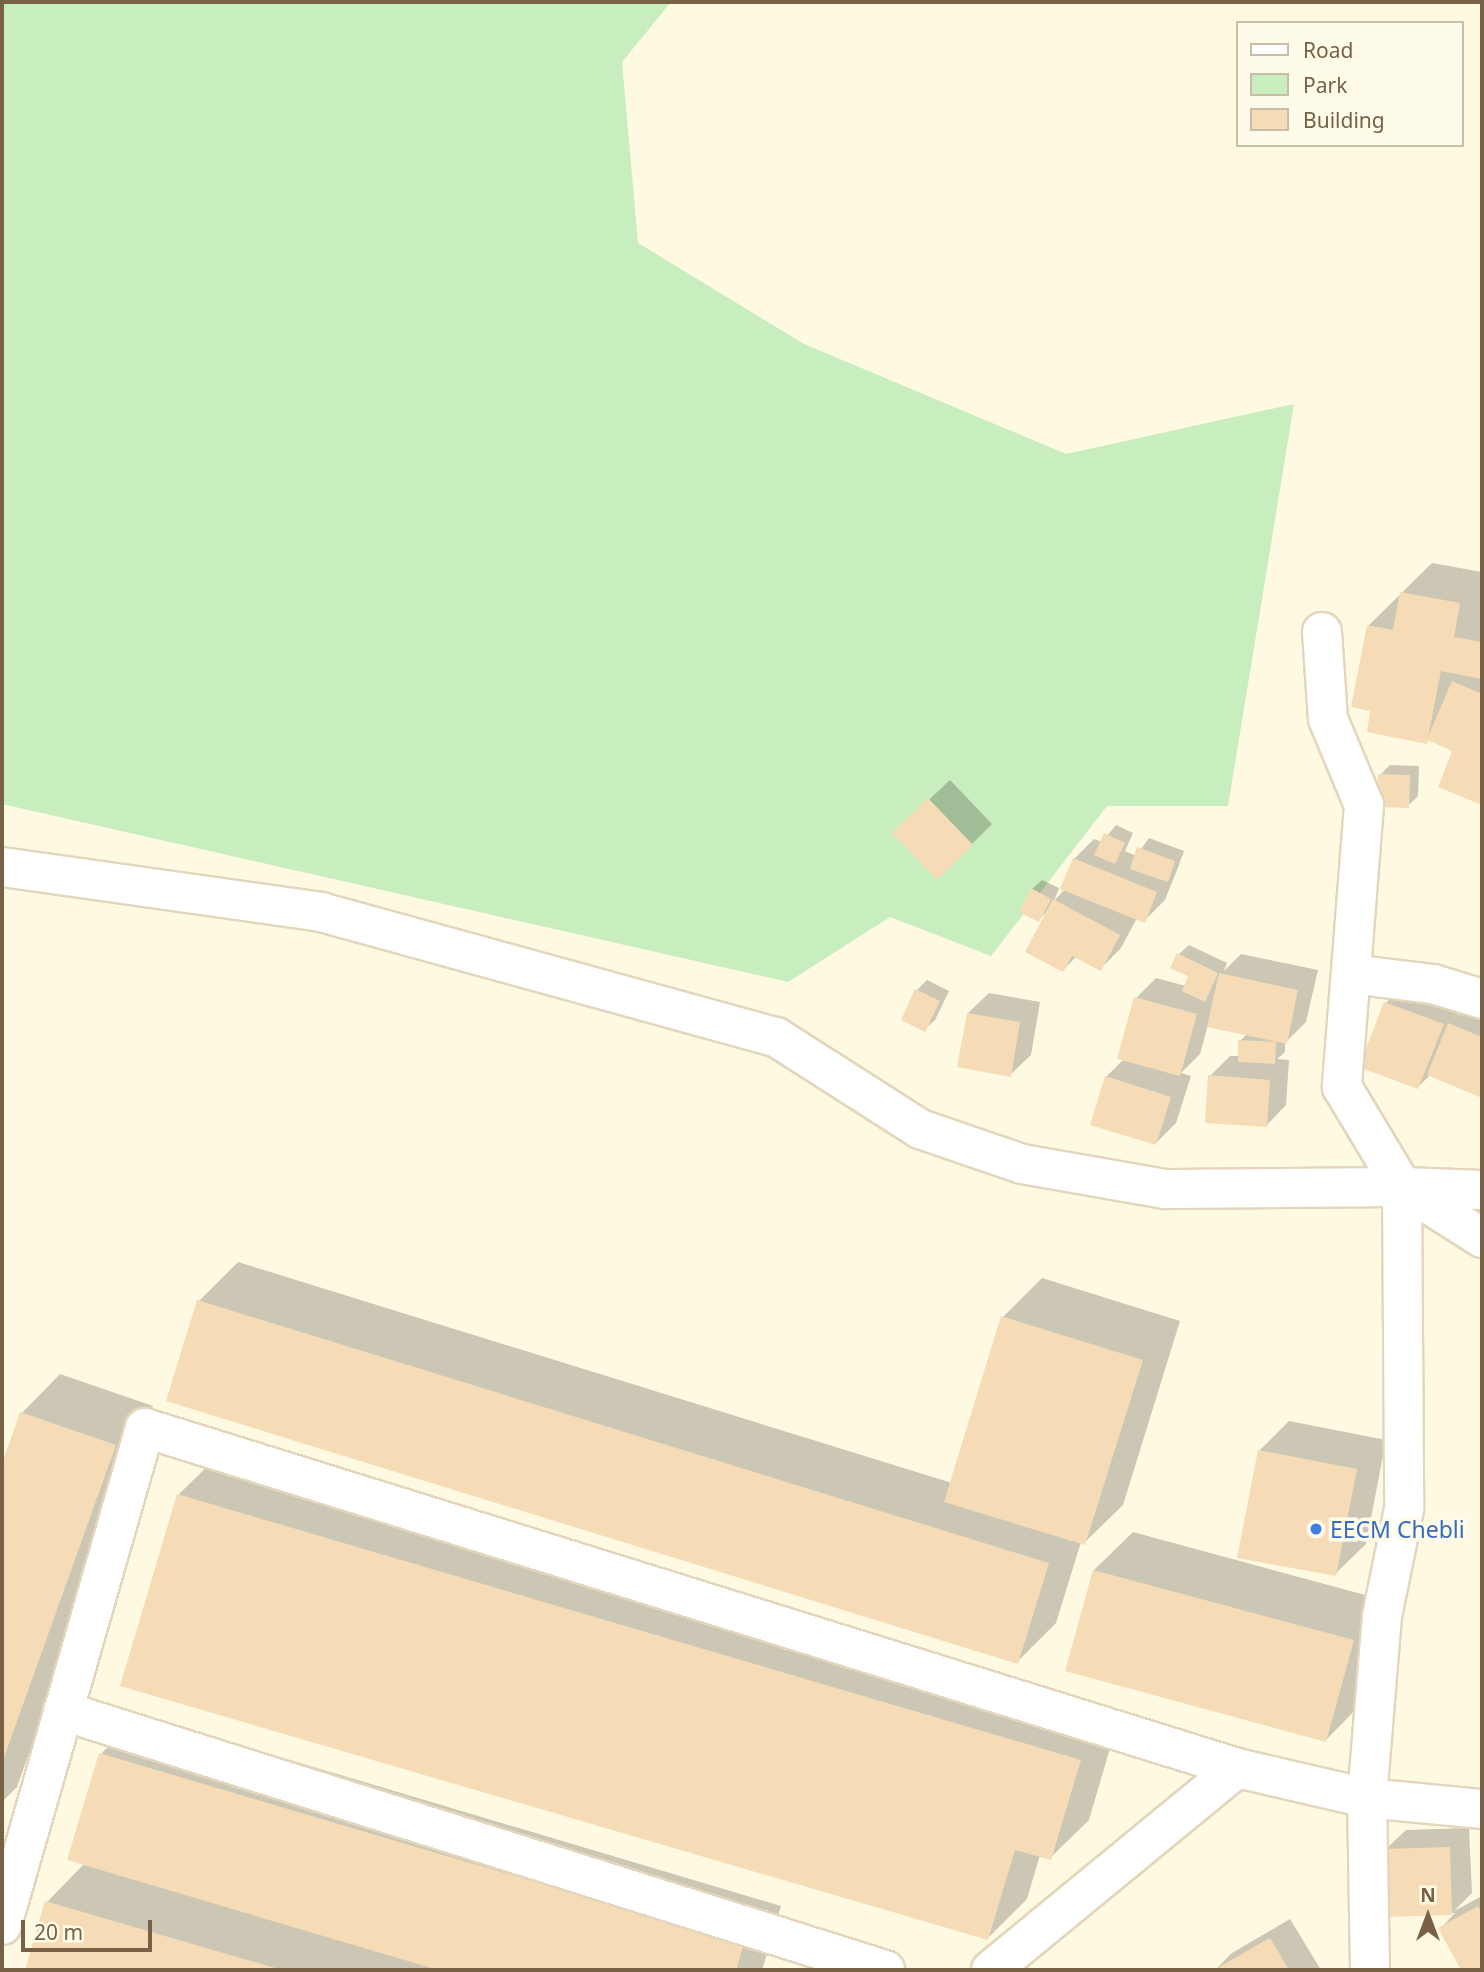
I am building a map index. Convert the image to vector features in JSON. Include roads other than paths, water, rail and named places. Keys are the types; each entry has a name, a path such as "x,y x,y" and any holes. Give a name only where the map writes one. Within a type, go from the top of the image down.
{"street":[{"path":"1322,632 1328,719 1364,805 1342,1087 1402,1187 1482,1238"},
{"path":"2,867 321,912 776,1037 920,1129 1022,1164 1166,1189 1402,1187 1482,1190"},
{"path":"1351,974 1433,984 1482,999"},
{"path":"1370,1970 1367,1798 1382,1616 1404,1509 1402,1187"},
{"path":"3,1918 145,1428 1237,1768 1367,1798 1482,1809"},
{"path":"63,1711 885,1970"},
{"path":"991,1970 1237,1768"}],"place":[{"name":"EECM Chebli","path":"1316,1529"}]}
